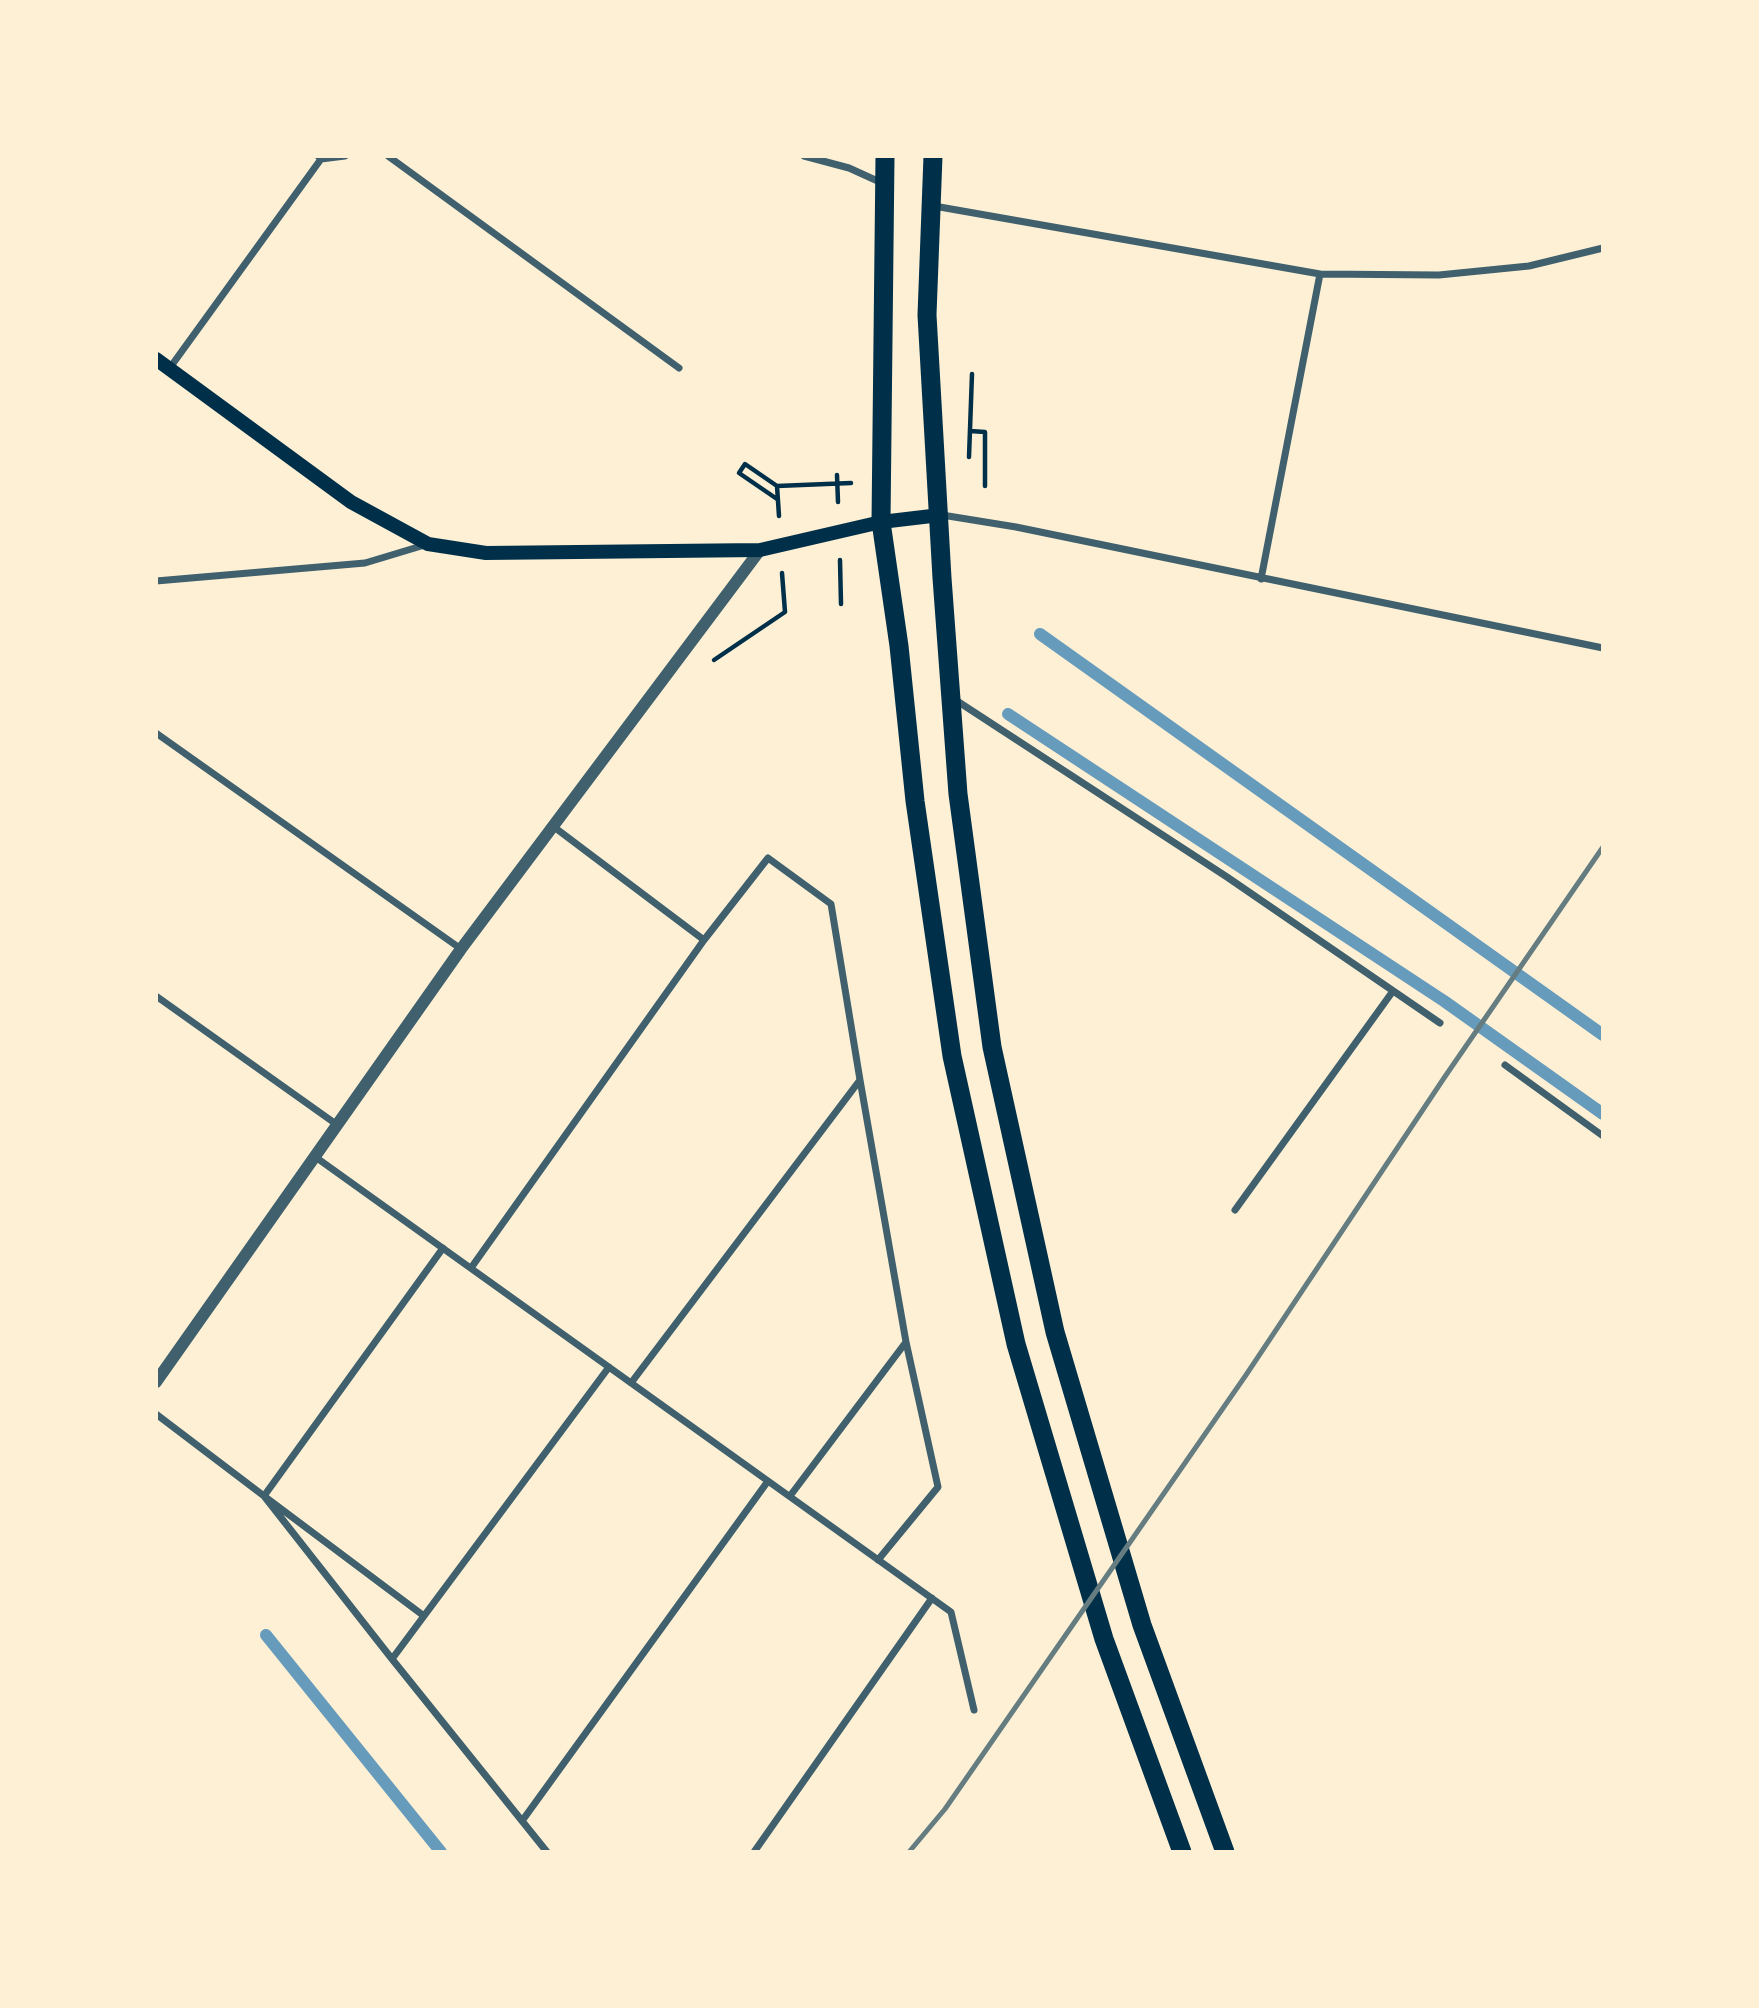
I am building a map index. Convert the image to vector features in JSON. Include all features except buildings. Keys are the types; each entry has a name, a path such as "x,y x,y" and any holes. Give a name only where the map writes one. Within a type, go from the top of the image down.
{"highway":[{"path":"885,156 881,522 899,646 915,801 952,1056 1016,1344 1104,1639 1182,1852"},
{"path":"933,156 929,205 927,314 950,697 958,794 992,1047 1055,1332 1142,1625 1225,1852"}],"main road":[{"path":"156,359 351,502 428,544 486,553 760,550 881,522 940,515"}],"street":[{"path":"169,369 320,157 345,156"},
{"path":"388,156 679,368"},
{"path":"804,156 849,169 883,183"},
{"path":"929,205 1320,274 1439,275 1529,266 1603,248"},
{"path":"1261,579 1320,274"},
{"path":"940,515 1016,527 1603,648"},
{"path":"156,581 365,563 428,544"},
{"path":"156,1382 335,1124 461,949 760,550"},
{"path":"950,697 1227,877 1440,1023"},
{"path":"156,733 461,949"},
{"path":"554,827 704,940"},
{"path":"471,1268 704,940 768,858 831,904 906,1342 938,1487 878,1560"},
{"path":"1236,1210 1393,991"},
{"path":"156,996 335,1124"},
{"path":"1504,1065 1603,1136"},
{"path":"631,1383 860,1080"},
{"path":"313,1156 951,1612 974,1710"},
{"path":"264,1496 443,1248"},
{"path":"790,1496 906,1342"},
{"path":"392,1659 609,1367"},
{"path":"156,1414 424,1616"},
{"path":"522,1821 768,1480"},
{"path":"264,1496 547,1852"},
{"path":"754,1852 932,1598"}],"path":[{"path":"969,465 972,374"},
{"path":"970,432 985,432 985,486"},
{"path":"777,486 746,464 740,473 781,501"},
{"path":"708,664 785,612"}],"waterway":[{"path":"1040,634 1603,1035"},
{"path":"1008,714 1444,1001 1603,1114"},
{"path":"266,1635 441,1852"}],"railway":[{"path":"909,1852 945,1809 1246,1375 1444,1078 1603,847"}]}
